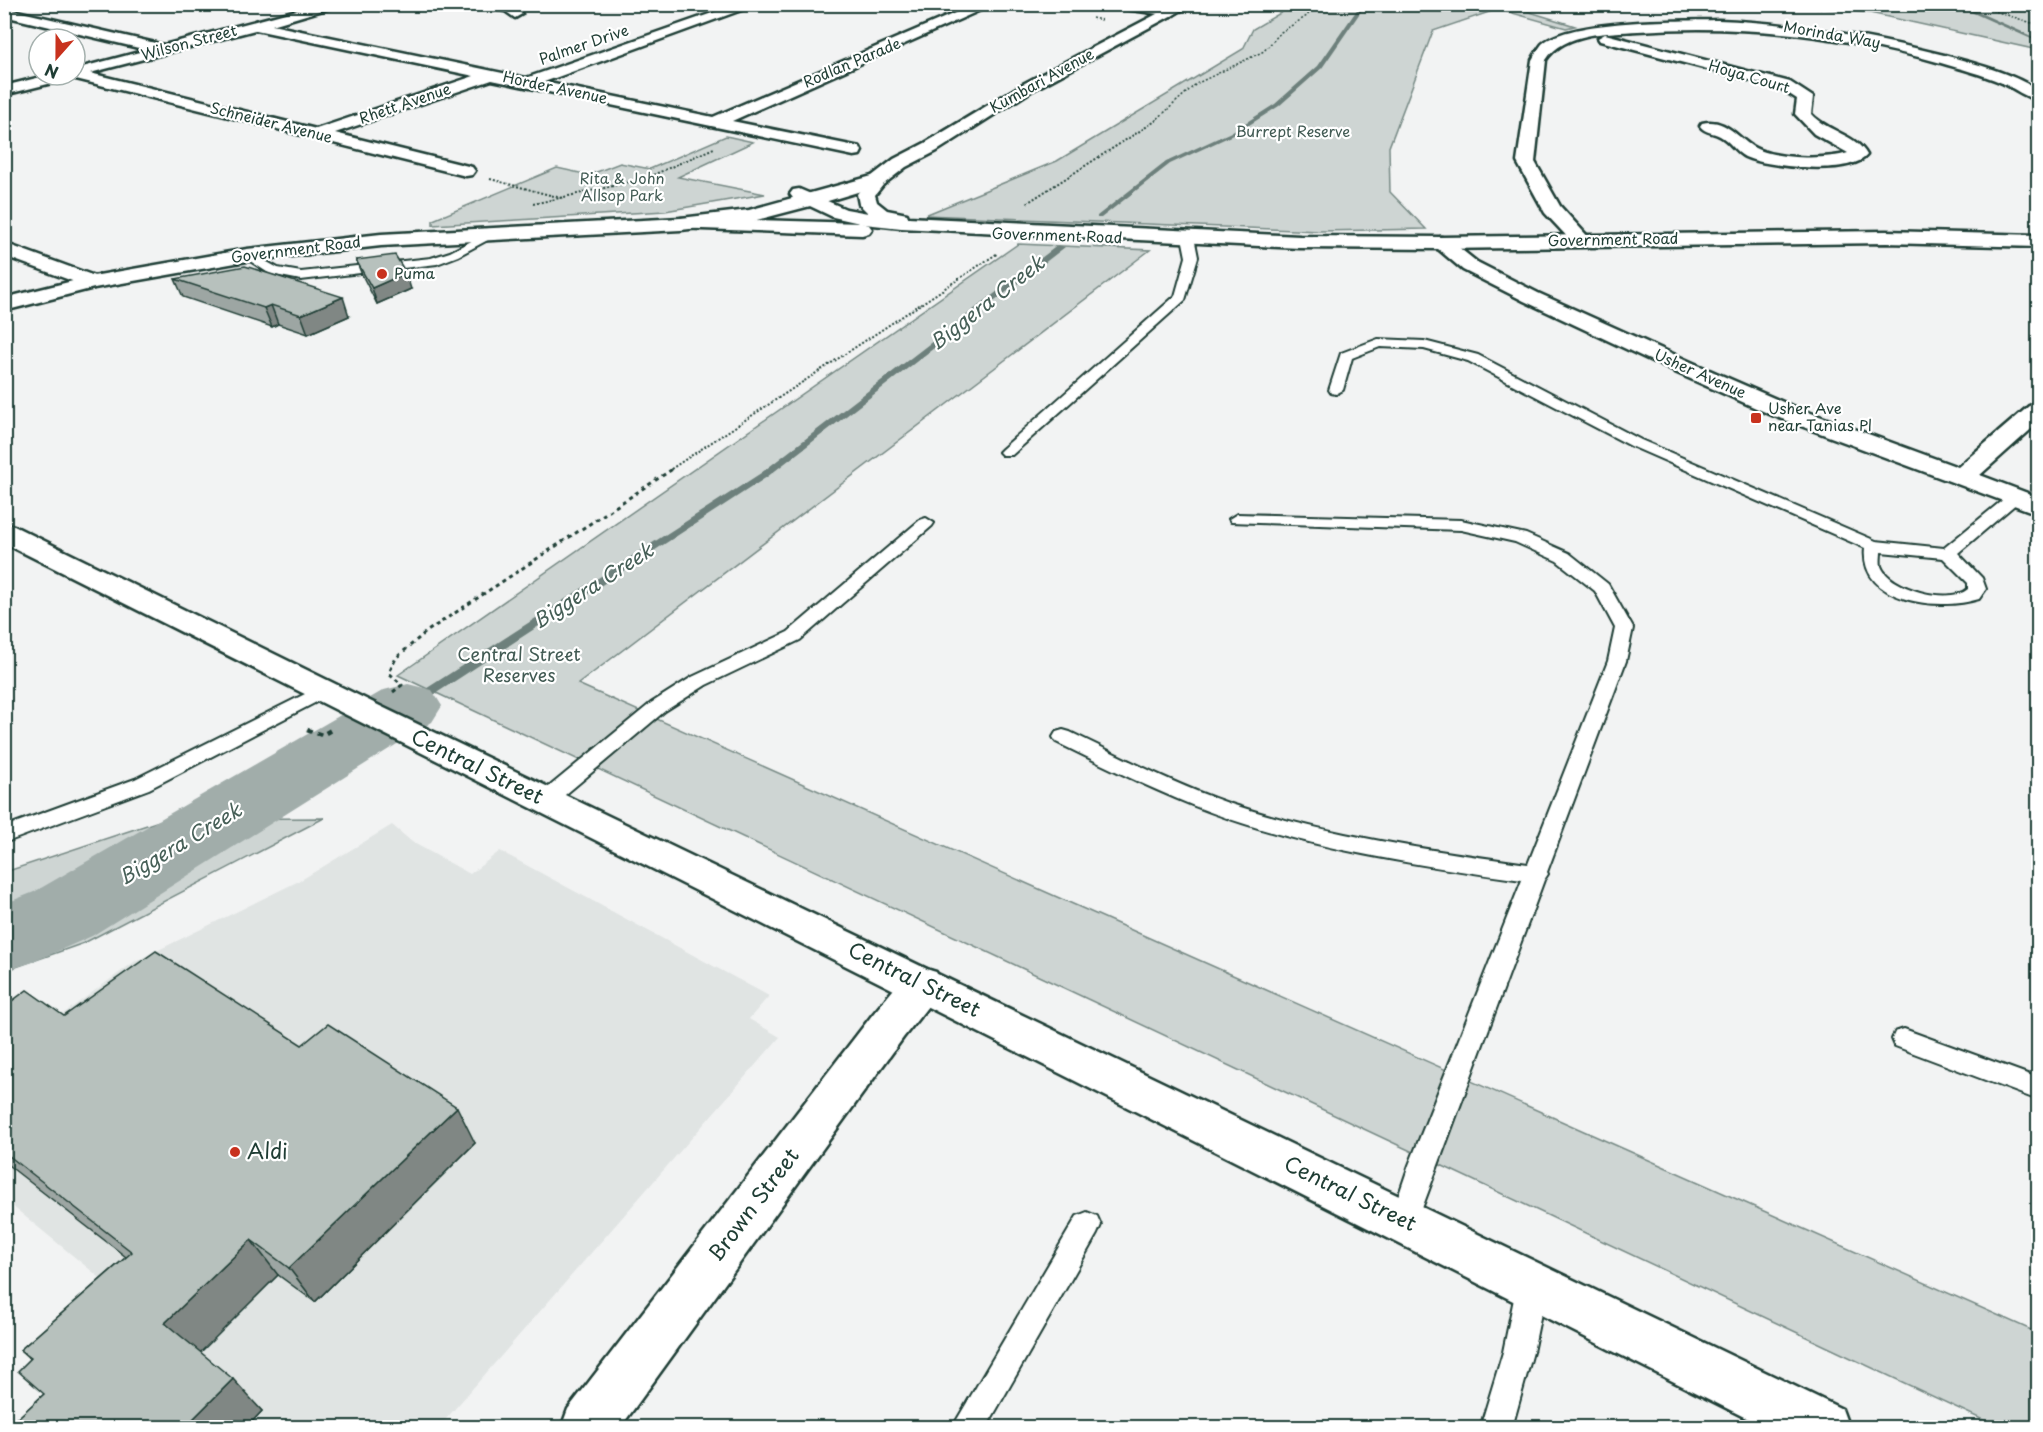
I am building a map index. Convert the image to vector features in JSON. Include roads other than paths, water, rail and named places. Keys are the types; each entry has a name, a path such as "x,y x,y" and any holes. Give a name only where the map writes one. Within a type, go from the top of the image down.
{"street":[{"name":"Wilson Street","path":"87,71 337,4"},
{"path":"483,4 516,9"},
{"name":"Palmer Drive","path":"528,82 752,4"},
{"name":"Rodlan Parade","path":"717,121 988,4"},
{"path":"1119,4 1172,12"},
{"name":"Kumbari Avenue","path":"796,199 900,163 931,147 1028,87 1187,4"},
{"path":"4,12 164,50"},
{"name":"Morinda Way","path":"1581,240 1552,209 1526,162 1539,60 1547,47 1587,33 1673,24 1740,23 1790,27 1856,37 1918,52 1989,72 2038,96"},
{"name":"Horder Avenue","path":"256,26 854,151"},
{"name":"Hoya Court","path":"1587,33 1785,85 1805,97 1803,114 1807,121 1828,136 1854,147 1858,155 1841,160 1787,161 1766,158 1752,154 1737,145 1729,133 1708,126"},
{"name":"Rhett Avenue","path":"317,134 493,75"},
{"name":"Schneider Avenue","path":"87,77 466,171"},
{"path":"4,91 27,85"},
{"name":"Kumbari Avenue","path":"796,199 878,180 900,163"},
{"name":"Government Road","path":"878,180 866,194 868,204 881,214 929,227"},
{"name":"Government Road","path":"796,199 814,216 842,223 1188,237 1441,243 1886,237 2038,241"},
{"name":"Government Road","path":"681,224 749,216 796,199"},
{"name":"Government Road","path":"593,227 796,199"},
{"name":"Government Road","path":"4,305 93,282 247,255 381,240 681,224 929,227"},
{"name":"Usher Avenue","path":"1441,243 1470,266 1683,368 1783,411 2038,506"},
{"path":"4,249 93,282"},
{"path":"1962,477 2037,413"},
{"name":"Central Street","path":"4,532 366,713 1823,1428"},
{"name":"Brown Street","path":"587,1428 922,984"}],"lane":[{"path":"247,255 274,271 301,276 433,261 445,258 493,233"},
{"path":"1008,452 1180,297 1192,257 1188,237"},
{"path":"1336,390 1346,356 1378,343 1425,345 1473,358 1636,443 1873,546 1948,553 1976,582 1977,589 1973,595 1952,601 1922,598 1892,586 1874,570 1871,563 1873,546"},
{"path":"1948,553 1984,521 2016,497"},
{"path":"1236,519 1461,525 1520,538 1563,557 1602,588 1624,628 1617,661 1537,874 1423,1165 1404,1221"},
{"path":"546,800 658,707 699,681 794,636 926,523"},
{"path":"4,835 142,784 322,691"},
{"path":"1063,737 1160,783 1241,815 1306,832 1432,859 1537,874"},
{"path":"1904,1039 2038,1089"},
{"path":"968,1428 1087,1225"},
{"path":"1496,1428 1518,1352 1532,1284"}],"waterway":[{"name":"Biggera Creek","path":"1099,217 1168,163 1233,133 1277,105 1320,67 1364,4"},
{"name":"Biggera Creek","path":"1955,4 2038,41"},
{"name":"Biggera Creek","path":"408,706 764,475 1061,247"},
{"name":"Biggera Creek","path":"4,939 63,914 408,706"}],"place":[{"name":"Puma","path":"382,274"},
{"name":"Usher Ave near Tanias Pl","path":"1756,418"},
{"name":"Aldi","path":"235,1152"}],"park label":[{"name":"Burrept Reserve","path":"1293,132"},
{"name":"Rita & John Allsop Park","path":"622,188"},
{"name":"Central Street Reserves","path":"519,665"}]}
